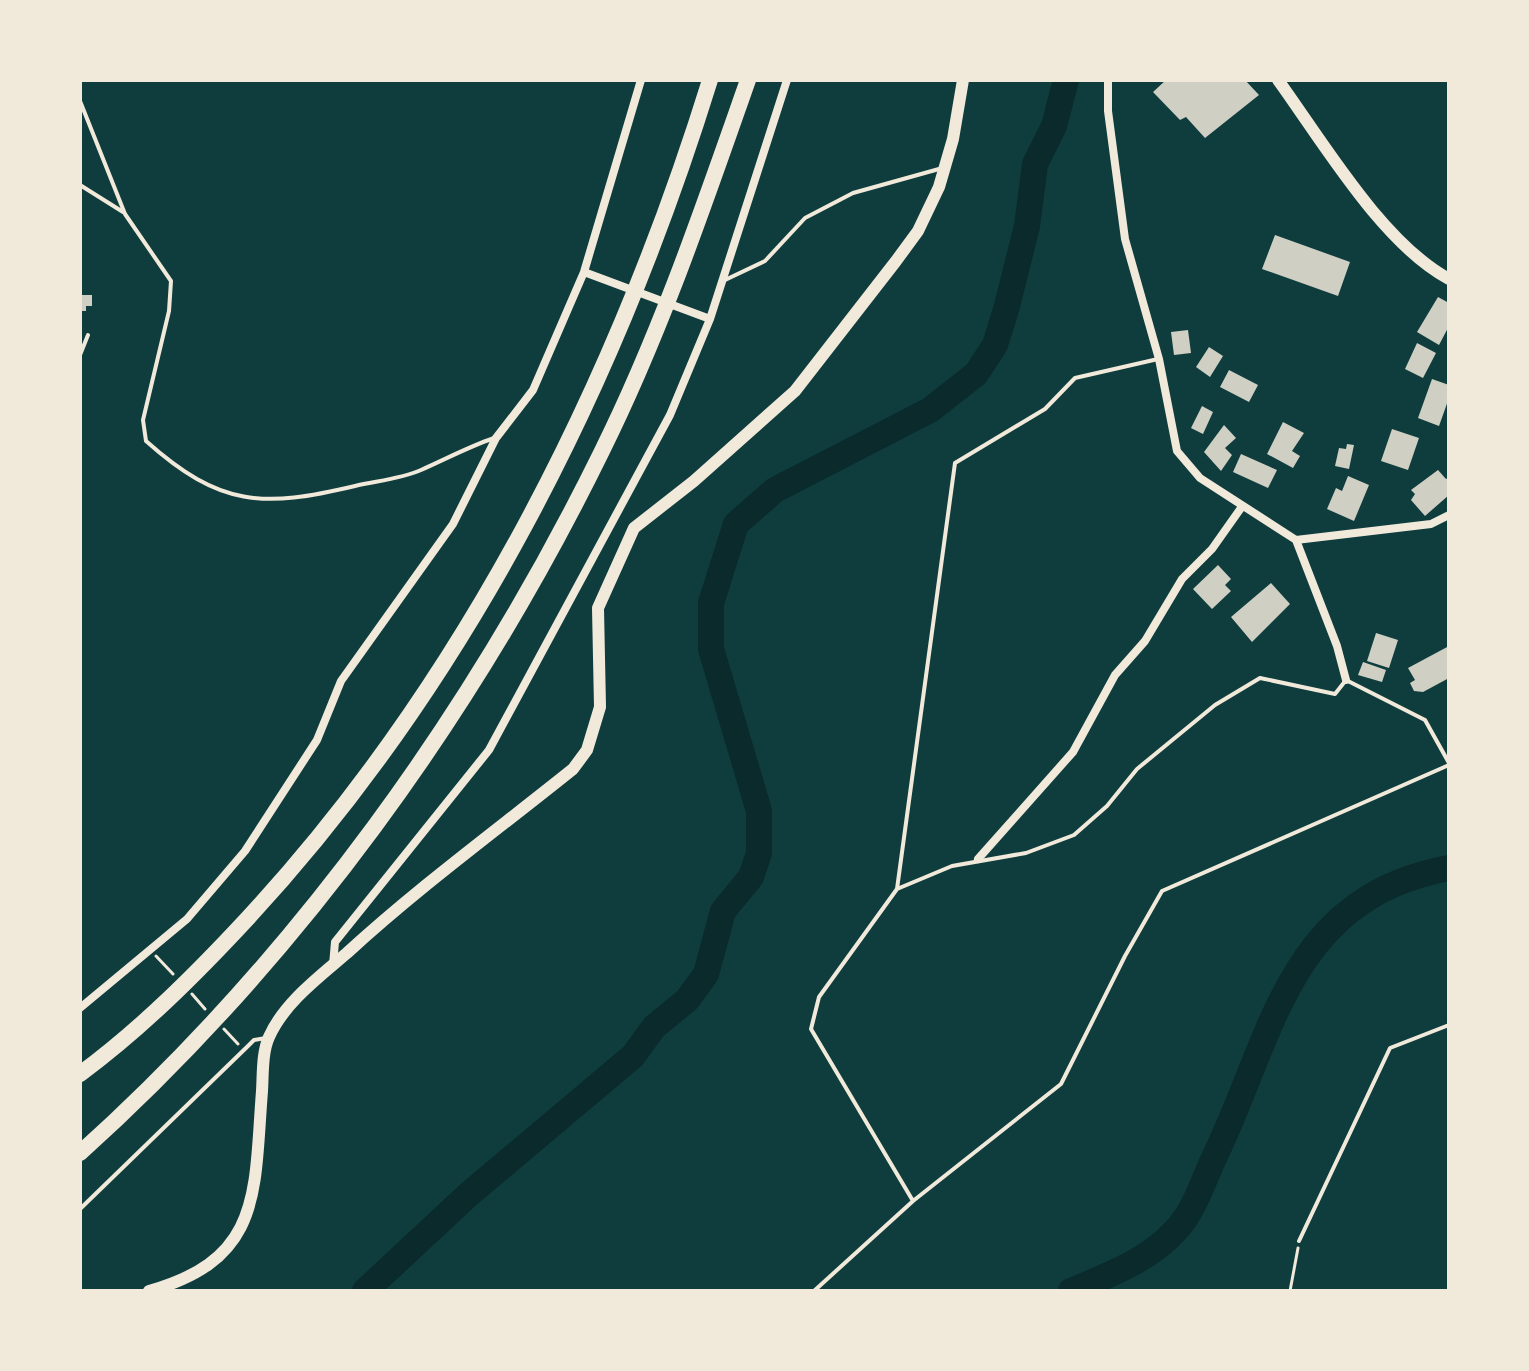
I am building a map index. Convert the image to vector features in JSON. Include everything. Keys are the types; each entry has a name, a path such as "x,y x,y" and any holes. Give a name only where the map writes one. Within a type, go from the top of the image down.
{"highway":[{"path":"80,1074 165,1003 272,892 360,784 468,624 527,523 571,437 659,229 710,80"},
{"path":"80,1153 146,1090 302,917 397,794 508,625 604,448 647,350 748,80"}],"main road":[{"path":"149,1291 187,1280 214,1261 234,1241 250,1212 268,1038 299,995 450,864 573,769 587,750 600,707 598,608 634,528 694,481 795,391 918,231 946,168 963,80"},
{"path":"1278,80 1379,218 1412,254 1449,279"}],"street":[{"path":"80,1008 187,919 252,841 317,740 341,681 453,524 496,438 533,390 584,272 641,80"},
{"path":"332,965 335,942 489,750 670,415 710,319 787,80"},
{"path":"1108,80 1108,111 1125,239 1159,359 1177,451 1200,478 1241,508 1296,540 1431,524 1449,515"},
{"path":"584,272 710,319"},
{"path":"978,859 1073,752 1115,675 1145,641 1182,579 1212,549 1241,508"},
{"path":"1296,540 1337,646 1346,680"}],"lane":[{"path":"80,101 125,214 171,281 169,311 143,420 146,441 164,458 228,494 263,502 304,499 418,472 463,448 496,438"},
{"path":"722,281 765,261 805,218 853,193 946,168"},
{"path":"80,185 125,214"},
{"path":"80,355 88,335"},
{"path":"913,1201 811,1029 819,997 897,889 955,463 1045,409 1075,378 1159,359"},
{"path":"814,1291 913,1201 1061,1084 1162,891 1449,764 1425,720 1346,680 1335,694 1260,678 1215,705 1137,769 1107,806 1074,835 1026,853 978,859 897,889"},
{"path":"1299,1241 1390,1048 1449,1025"},
{"path":"80,1209 254,1040 268,1038"}],"path":[{"path":"149,948 180,982"},
{"path":"191,993 212,1016"},
{"path":"223,1027 244,1050"},
{"path":"1290,1291 1299,1241"}],"building":[{"path":"1166,80 1245,80 1259,95 1205,138 1186,117 1180,120 1153,92"},
{"path":"1275,235 1350,262 1338,296 1262,269"},
{"path":"80,295 92,295 92,306 86,306 86,311 80,311"},
{"path":"1438,297 1449,303 1449,326 1439,345 1417,332"},
{"path":"1188,330 1191,353 1174,355 1171,332"},
{"path":"1417,343 1436,353 1423,378 1405,369"},
{"path":"1209,347 1223,356 1210,377 1196,367"},
{"path":"1229,370 1258,385 1249,402 1220,387"},
{"path":"1432,379 1449,385 1449,398 1439,426 1418,418"},
{"path":"1202,406 1213,412 1203,434 1191,428"},
{"path":"1283,422 1304,433 1292,451 1300,456 1293,468 1267,454"},
{"path":"1224,425 1236,438 1225,448 1232,455 1221,471 1204,452"},
{"path":"1392,429 1419,438 1408,470 1381,461"},
{"path":"1347,444 1354,445 1349,469 1335,466 1339,448 1346,449"},
{"path":"1241,454 1277,470 1268,488 1233,472"},
{"path":"1438,470 1446,479 1449,477 1449,495 1425,516 1411,500 1415,494 1411,490"},
{"path":"1348,476 1369,485 1354,521 1327,509 1336,488 1342,491"},
{"path":"1218,565 1231,579 1225,585 1231,591 1212,609 1193,589"},
{"path":"1271,583 1290,604 1252,642 1231,617"},
{"path":"1376,633 1398,640 1389,668 1367,661"},
{"path":"1449,646 1449,678 1423,692 1414,691 1410,683 1415,680 1408,668"},
{"path":"1363,662 1386,670 1382,682 1358,675"}],"waterway":[{"path":"365,1291 468,1195 633,1056 654,1027 687,1000 706,974 723,911 751,877 759,853 759,811 711,649 711,603 736,524 775,490 930,410 976,374 995,345 1007,306 1027,226 1035,164 1054,126 1066,80"},
{"path":"1071,1291 1140,1259 1165,1241 1182,1223 1193,1206 1272,1021 1293,978 1319,941 1352,909 1395,884 1449,868"}]}
